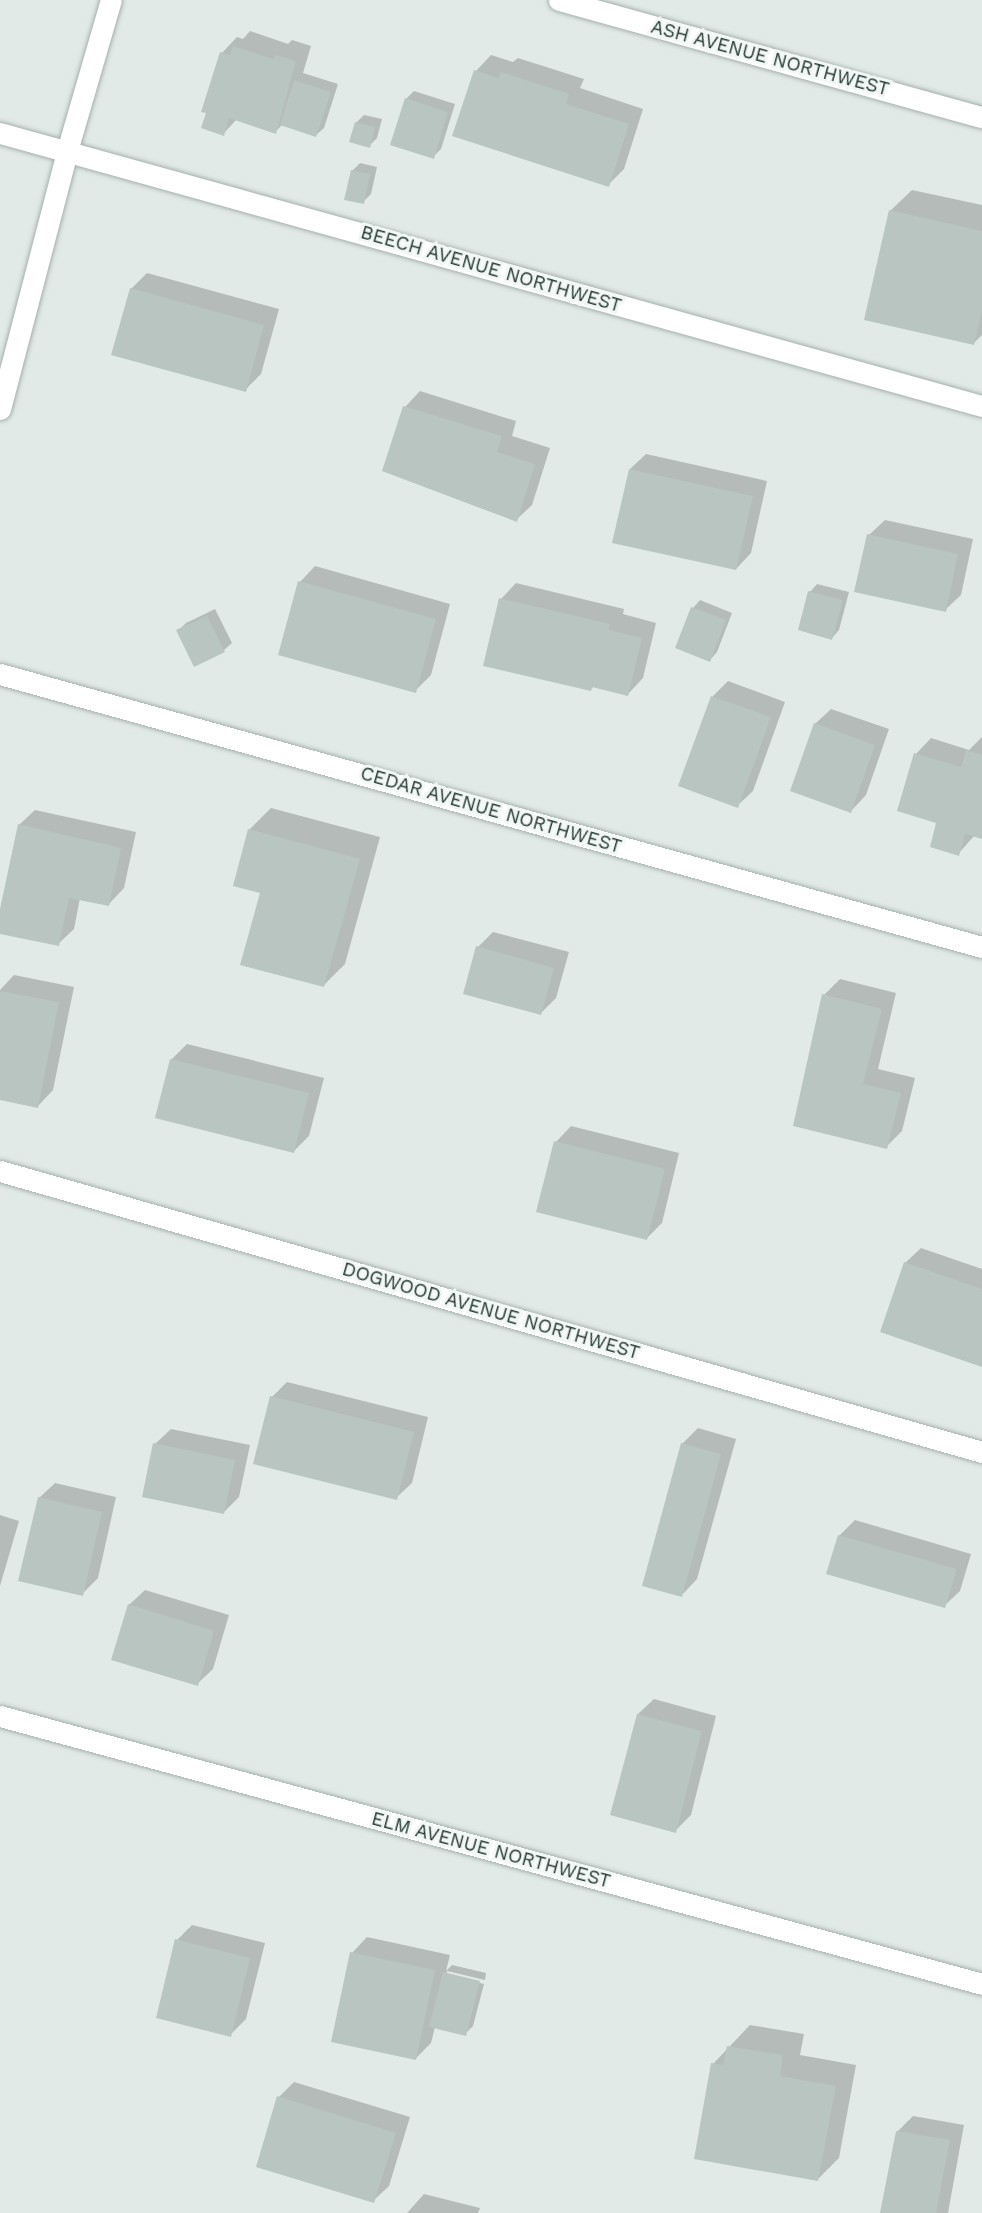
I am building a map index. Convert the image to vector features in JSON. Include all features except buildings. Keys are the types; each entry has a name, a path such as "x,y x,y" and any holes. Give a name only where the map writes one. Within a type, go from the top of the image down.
{"street":[{"path":"0,409 67,151 111,0"},
{"name":"ASH AVENUE NORTHWEST","path":"559,0 982,117"},
{"name":"BEECH AVENUE NORTHWEST","path":"0,133 982,406"},
{"name":"CEDAR AVENUE NORTHWEST","path":"0,674 982,947"},
{"name":"DOGWOOD AVENUE NORTHWEST","path":"0,1171 982,1452"},
{"name":"ELM AVENUE NORTHWEST","path":"0,1716 982,1984"}]}
